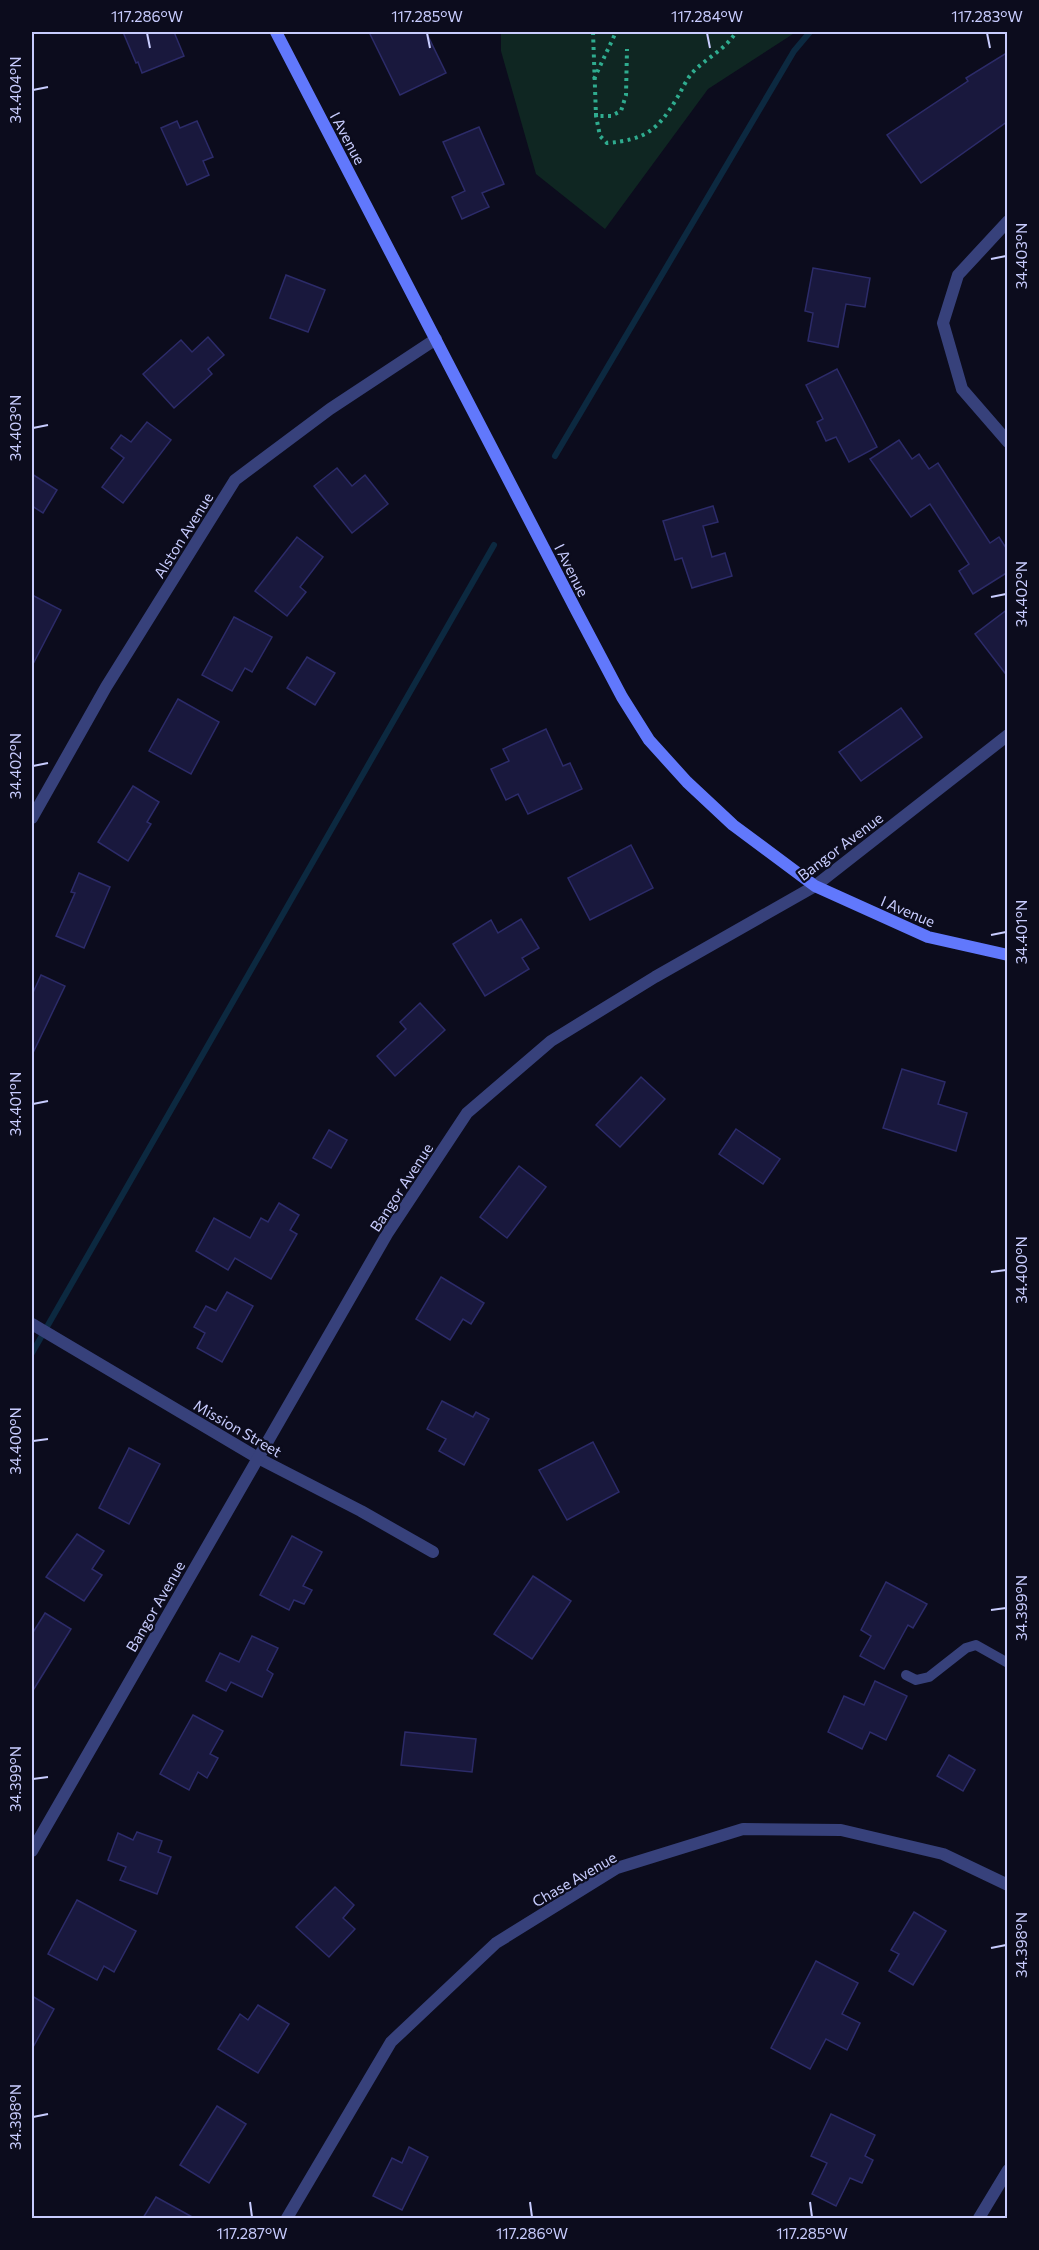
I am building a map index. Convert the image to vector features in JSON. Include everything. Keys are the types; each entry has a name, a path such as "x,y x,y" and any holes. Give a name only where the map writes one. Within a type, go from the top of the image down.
{"main road":[{"name":"I Avenue","path":"276,32 617,688 649,740 687,782 733,825 815,886 928,937 1008,955"}],"street":[{"path":"1008,221 958,275 943,323 962,389 1008,442"},
{"name":"Alston Avenue","path":"32,818 106,687 234,480 330,409 436,339"},
{"name":"Bangor Avenue","path":"32,1851 387,1234 467,1113 551,1041 655,977 815,886 1008,735"},
{"name":"Mission Street","path":"32,1324 258,1458 433,1551"},
{"name":"Chase Avenue","path":"286,2218 391,2042 496,1942 616,1868 743,1829 841,1830 943,1854 1008,1885"},
{"path":"979,2218 1008,2170"}],"lane":[{"path":"906,1675 916,1680 929,1677 966,1648 976,1645 1008,1663"}],"path":[{"path":"593,32 596,116 600,136 607,143 623,142 650,133 670,110 692,74 729,43 736,32"},
{"path":"594,81 616,32"},
{"path":"596,116 611,116 621,111 626,95 627,49"}],"green space":[{"path":"501,32 796,32 708,89 605,229 536,174 501,51"}],"building":[{"path":"123,32 174,32 184,56 142,73"},
{"path":"369,32 426,32 446,73 400,95"},
{"path":"1008,52 1008,121 921,183 887,135 968,81 966,78"},
{"path":"177,121 180,128 197,121 213,157 203,161 209,175 187,185 161,128"},
{"path":"479,127 504,184 482,193 489,207 462,219 452,197 465,191 443,142"},
{"path":"813,268 870,278 865,307 846,304 838,347 808,341 813,313 805,311"},
{"path":"286,275 325,290 308,332 270,318"},
{"path":"208,337 224,355 208,369 212,374 174,408 143,374 181,340 192,352"},
{"path":"837,369 877,447 849,462 836,437 826,441 817,422 823,419 806,385"},
{"path":"147,422 171,440 123,503 102,487 124,458 111,448 121,435 131,442"},
{"path":"899,440 912,459 919,454 929,469 938,463 990,543 999,537 1008,551 1008,572 973,594 959,571 969,564 930,504 911,517 870,459"},
{"path":"337,468 352,486 365,475 388,504 352,533 314,486"},
{"path":"32,474 57,490 43,513 32,506"},
{"path":"713,506 718,522 703,526 712,557 725,553 732,576 692,588 682,558 675,560 663,521"},
{"path":"297,537 323,557 300,587 306,592 287,616 255,591"},
{"path":"32,595 61,610 32,666"},
{"path":"1008,609 1008,677 975,634"},
{"path":"234,617 272,637 252,672 245,668 232,691 202,675"},
{"path":"307,657 335,673 315,705 287,688"},
{"path":"178,699 219,722 191,774 149,751"},
{"path":"901,708 922,737 861,781 839,752"},
{"path":"546,729 563,766 570,763 582,789 528,814 518,794 506,800 491,769 509,761 503,749"},
{"path":"133,786 159,802 147,822 151,824 128,861 98,842"},
{"path":"631,845 653,888 590,920 568,878"},
{"path":"79,873 110,887 84,948 56,936 75,893 71,892"},
{"path":"521,919 539,948 522,958 529,969 485,996 453,944 491,920 498,933"},
{"path":"41,975 65,986 32,1055 32,995"},
{"path":"420,1003 445,1030 395,1076 377,1056 406,1029 400,1022"},
{"path":"902,1069 945,1082 938,1104 967,1113 956,1151 883,1128"},
{"path":"641,1077 665,1099 620,1147 596,1125"},
{"path":"736,1129 780,1159 763,1184 719,1154"},
{"path":"329,1130 347,1140 331,1168 313,1158"},
{"path":"519,1166 546,1187 507,1238 480,1217"},
{"path":"279,1203 299,1215 290,1230 297,1234 271,1279 235,1258 228,1270 196,1251 214,1218 250,1238 261,1218 268,1222"},
{"path":"441,1277 484,1303 471,1324 463,1319 450,1340 416,1319"},
{"path":"227,1292 253,1306 222,1362 197,1348 205,1333 194,1327 206,1306 216,1311"},
{"path":"442,1401 473,1417 476,1412 489,1419 464,1465 439,1451 446,1439 427,1429"},
{"path":"593,1442 619,1492 567,1520 539,1470"},
{"path":"129,1448 160,1464 129,1524 99,1508"},
{"path":"77,1534 104,1551 92,1569 102,1575 84,1601 46,1577"},
{"path":"292,1536 322,1552 303,1586 312,1590 304,1604 294,1600 289,1610 260,1595"},
{"path":"533,1576 571,1601 532,1659 494,1634"},
{"path":"886,1582 927,1604 913,1628 908,1625 884,1669 860,1656 871,1636 861,1630"},
{"path":"45,1613 71,1629 32,1692 32,1634"},
{"path":"252,1636 278,1648 267,1670 273,1674 262,1697 231,1682 226,1691 206,1681 220,1653 239,1662"},
{"path":"875,1681 907,1696 886,1740 870,1732 862,1749 828,1732 844,1696 864,1705"},
{"path":"193,1715 223,1731 210,1754 218,1758 207,1778 198,1772 189,1790 160,1774"},
{"path":"405,1732 476,1739 472,1772 401,1765"},
{"path":"949,1755 975,1770 963,1791 937,1776"},
{"path":"137,1832 162,1841 158,1852 171,1857 157,1894 120,1880 126,1867 108,1860 118,1833 133,1840"},
{"path":"335,1887 354,1905 343,1918 355,1929 329,1957 296,1927"},
{"path":"77,1900 136,1931 114,1972 104,1966 97,1980 48,1954"},
{"path":"914,1912 946,1931 913,1985 889,1971 899,1954 891,1950"},
{"path":"816,1961 858,1983 842,2014 860,2023 847,2050 826,2039 810,2069 771,2048"},
{"path":"32,1996 54,2009 32,2049"},
{"path":"258,2005 289,2024 258,2073 218,2049 240,2014 248,2020"},
{"path":"217,2106 246,2124 209,2183 180,2165"},
{"path":"831,2114 875,2135 865,2156 873,2160 862,2183 850,2178 836,2206 812,2194 827,2163 811,2156"},
{"path":"409,2147 428,2157 402,2210 373,2196 392,2158 402,2163"},
{"path":"156,2197 194,2218 143,2218"}],"waterway":[{"path":"555,456 794,51 810,32"},
{"path":"32,1353 494,545"}]}
